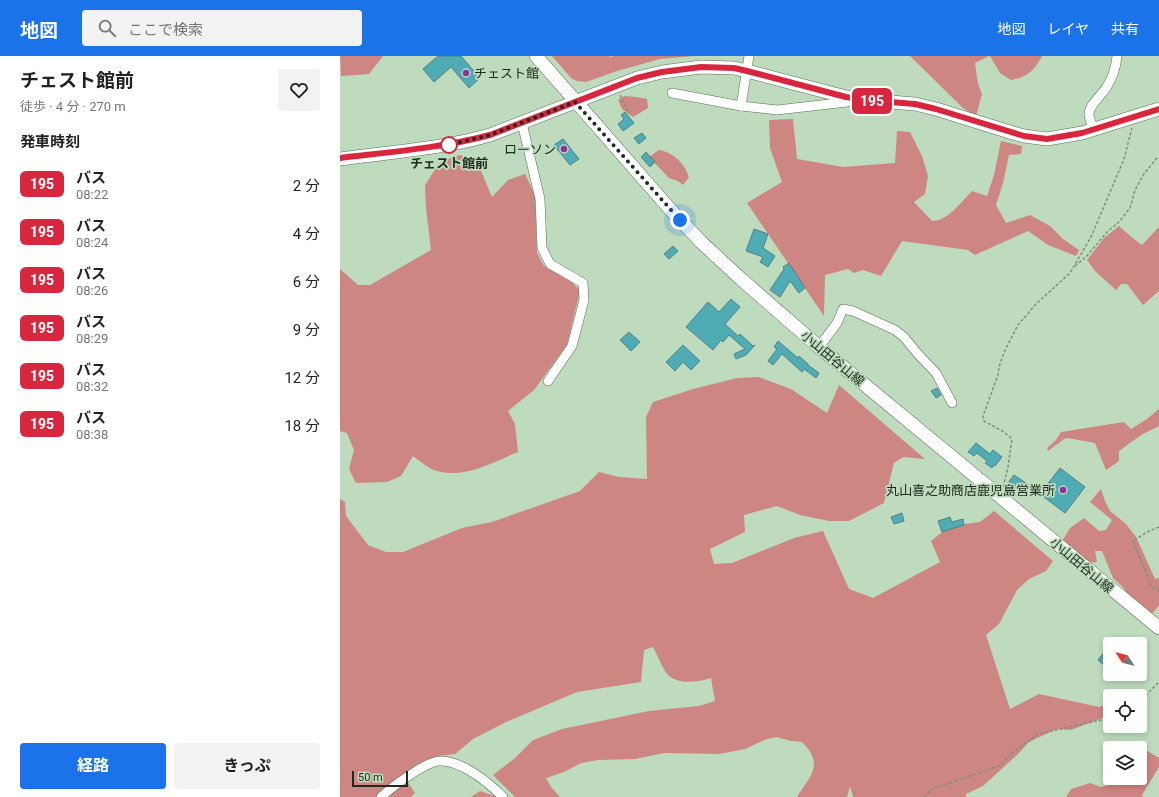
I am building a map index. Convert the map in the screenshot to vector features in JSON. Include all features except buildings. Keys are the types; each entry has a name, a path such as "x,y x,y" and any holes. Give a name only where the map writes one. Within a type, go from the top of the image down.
{"main road":[{"name":"小山田谷山線","path":"536,56 669,208 701,242 741,279 819,347 1159,628"},
{"path":"340,158 444,146 490,135 615,86 662,72 701,67 718,67 747,71 846,97 915,104 1013,133 1037,138 1056,138 1094,129 1159,109"}],"street":[{"path":"741,106 749,56"},
{"path":"1094,129 1089,114 1091,107 1110,80 1118,56"},
{"path":"672,93 741,106 777,110 865,100"},
{"path":"522,122 540,199 542,248 550,264 584,283 584,300 572,346 548,381"},
{"path":"819,347 837,323 843,308 853,311 895,330 904,337 936,373 952,403"},
{"path":"381,797 391,788 422,768 437,761 444,761 459,765 469,770 503,797"}],"path":[{"path":"615,86 629,114"},
{"path":"1001,496 1008,467 1012,439 1004,432 984,421 983,416 998,376 999,367 1005,350 1018,325 1036,304 1070,273 1091,237 1124,159 1135,117"},
{"path":"1073,267 1086,257 1107,232 1119,222 1130,208 1135,190 1144,174 1156,159 1159,158"},
{"path":"1159,527 1147,532 1133,541 1152,587 1159,591"},
{"path":"1147,694 1159,682"},
{"path":"924,797 932,789 999,766 1012,753 1038,734 1103,720"}],"shaded area":[{"path":"340,56 383,56 369,74 341,76"},
{"path":"552,56 695,56 660,59 617,71 586,82 577,81 571,78"},
{"path":"910,56 989,56 975,63 978,84 982,94 976,116 963,108"},
{"path":"990,56 1042,56 1030,72 1026,75 1011,80 1000,73"},
{"path":"624,96 647,99 648,108 633,117 622,109 618,100"},
{"path":"793,119 797,159 843,167 895,163 897,131 910,132 922,156 928,176 925,194 914,202 932,221 943,218 949,214 972,191 987,196 994,175 1001,141 1022,146 1021,154 1009,155 1003,183 996,205 1006,223 1030,215 1050,226 1063,239 1079,250 1076,256 1048,245 1028,231 975,255 968,250 902,241 881,276 863,270 854,273 848,269 825,275 824,316 747,203 782,182 770,148 769,120"},
{"path":"659,150 674,156 685,168 689,177 683,185 678,181 669,178 649,157"},
{"path":"460,155 477,161 492,197 508,180 525,174 535,195 537,253 544,266 571,281 580,291 567,345 534,390 508,411 515,424 518,452 489,465 458,473 447,473 434,470 413,456 401,476 387,482 356,483 349,469 354,450 347,433 340,431 340,269 358,285 370,285 431,250 425,185 440,162"},
{"path":"1119,226 1142,245 1159,227 1159,291 1143,305 1127,284 1121,284 1116,290 1095,271 1087,260 1104,238"},
{"path":"759,377 791,389 827,413 839,385 925,459 903,457 894,463 884,503 849,521 829,521 800,515 777,506 744,515 745,532 710,549 714,564 732,563 794,538 823,531 849,589 873,598 940,562 931,541 950,526 980,522 994,511 1053,561 1046,571 1029,579 1017,590 999,624 986,635 1010,709 1039,694 1099,707 1103,706 1103,718 1071,730 1057,729 1028,743 983,786 966,794 966,797 853,797 850,786 847,797 797,797 813,770 813,757 802,742 777,737 767,739 745,749 719,754 664,753 635,759 598,760 581,763 564,772 546,778 551,787 560,797 515,797 493,775 515,758 533,740 562,729 649,711 699,706 715,701 711,678 689,682 672,678 664,670 653,647 644,650 641,682 577,692 506,722 473,739 455,754 438,756 403,775 415,793 411,797 340,797 340,499 345,502 346,516 368,545 386,552 403,552 462,528 492,522 580,491 599,472 619,477 647,479 646,417 653,402 693,389 737,378"},
{"path":"1159,409 1159,426 1141,435 1119,451 1119,461 1106,470 1095,443 1068,438 1064,439 1048,451 1047,448 1056,440 1061,432 1124,422 1131,429"},
{"path":"1101,489 1110,511 1126,524 1136,537 1155,579 1159,578 1159,605 1152,614 1131,600 1123,587 1113,578 1102,551 1095,551 1097,562 1085,563 1061,543 1070,528 1084,518 1099,531 1106,530 1112,520 1090,502"},
{"path":"1147,751 1159,758 1159,767 1142,795 1143,797 1066,797 1071,789 1090,783 1101,787 1108,785 1147,785"},
{"path":"480,791 497,797 471,797"}],"bus line":[{"name":"195","path":"340,158 444,146 472,140 490,135 637,78 662,72 701,67 734,68 846,97 915,104 1024,136 1047,139 1082,133 1159,109"}],"place":[{"name":"チェスト館","path":"466,73"},
{"name":"チェスト館前","path":"449,145"},
{"name":"ローソン","path":"564,149"},
{"name":"丸山喜之助商店鹿児島営業所","path":"1063,490"}],"route":[{"path":"449,145 444,146 490,135 575,102 680,220"}]}
